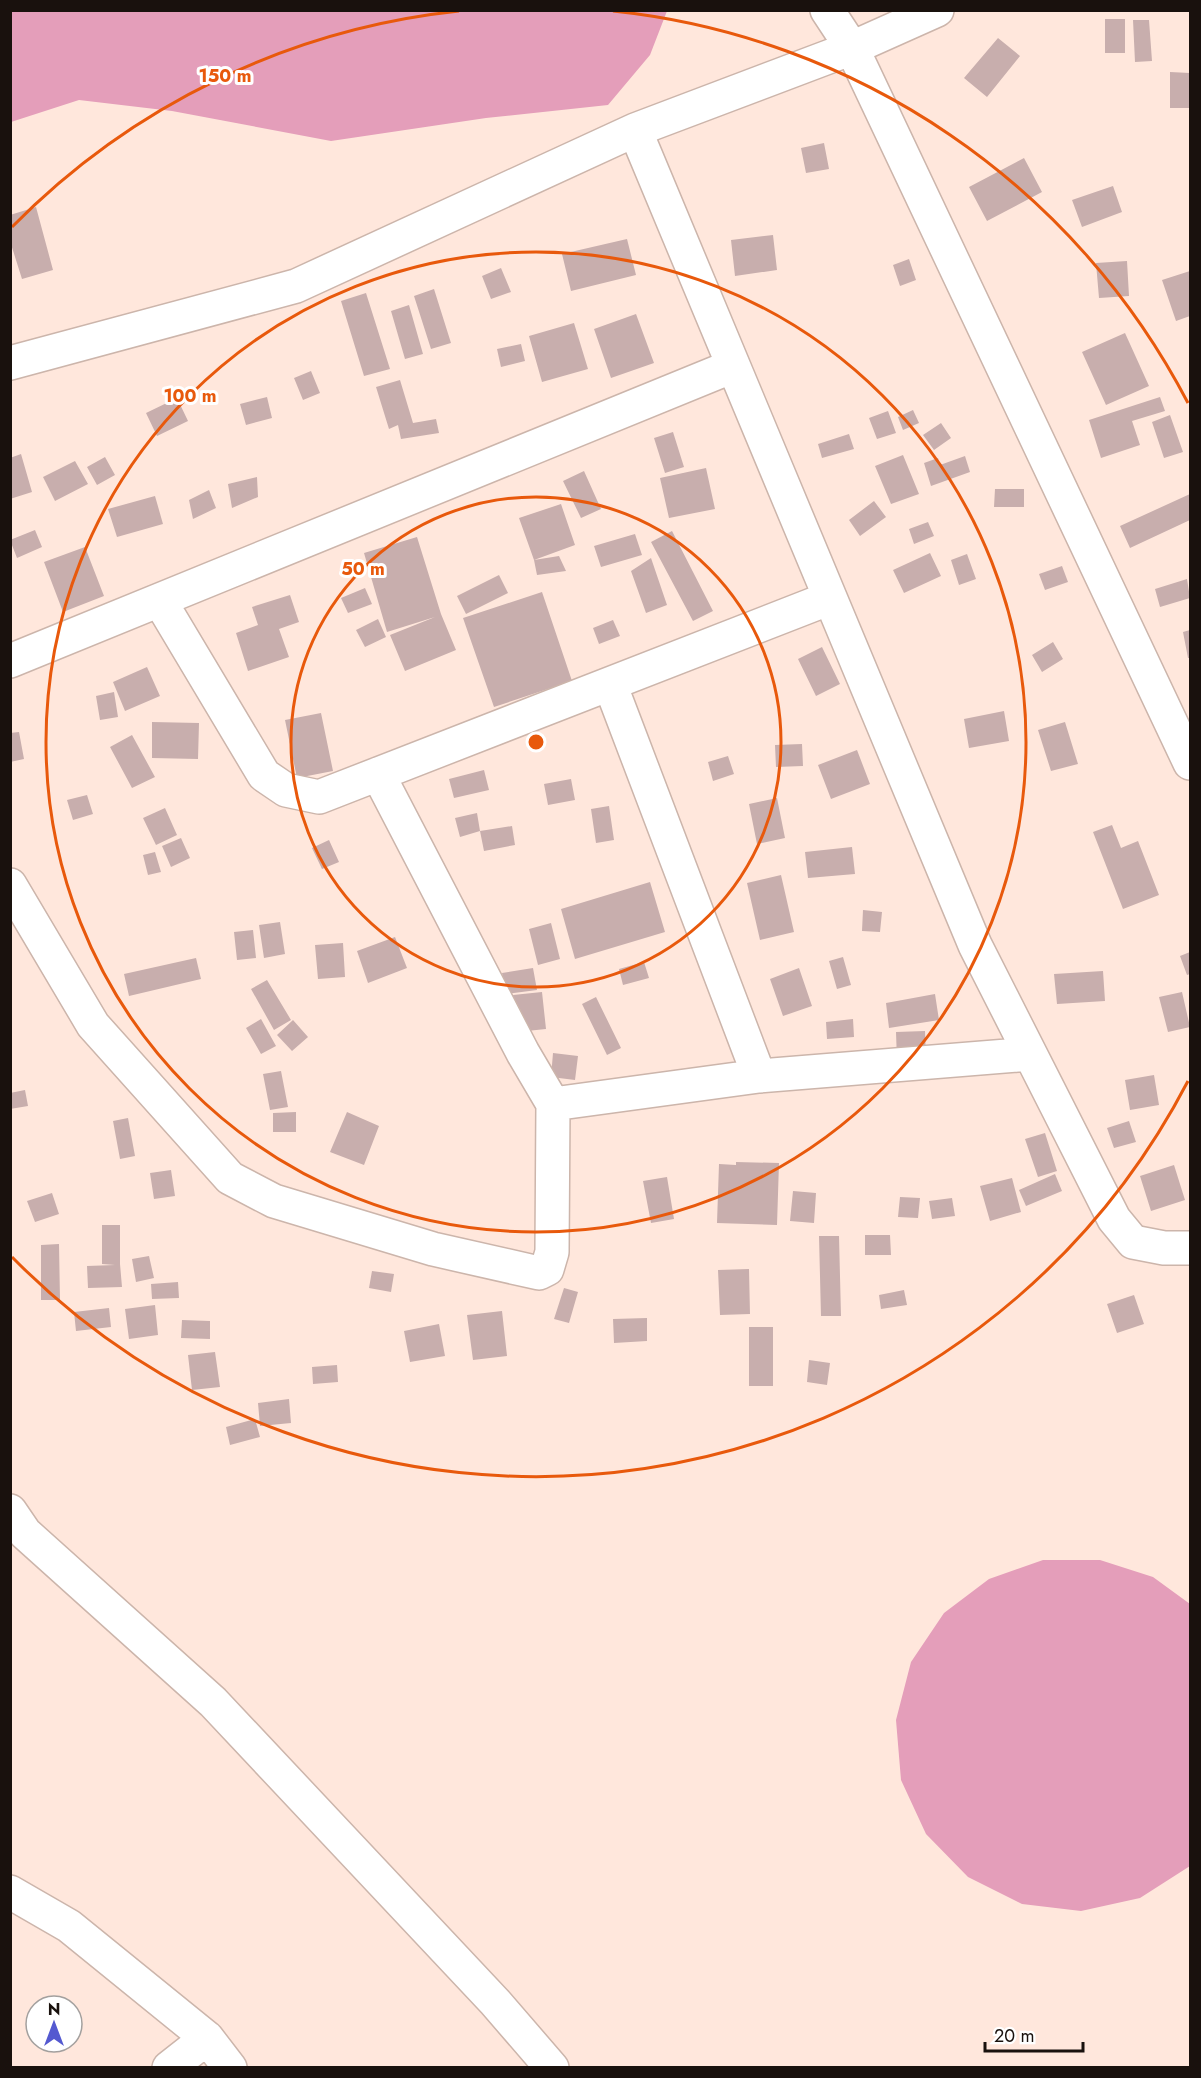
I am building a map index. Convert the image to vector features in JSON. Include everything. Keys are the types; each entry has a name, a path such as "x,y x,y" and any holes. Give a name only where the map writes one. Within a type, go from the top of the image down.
{"street":[{"path":"827,10 852,48 1191,763"},
{"path":"10,363 296,286 635,130 852,48 937,10"},
{"path":"635,130 975,945 1114,1219 1133,1242 1164,1248 1191,1248"},
{"path":"10,662 733,366"},
{"path":"160,601 264,775 286,790 319,797 830,598"},
{"path":"610,684 759,1076"},
{"path":"10,885 93,1025 230,1178 274,1201 433,1249 539,1273 547,1269 552,1252 553,1104 522,1053 378,774"},
{"path":"553,1104 759,1076 1030,1054"},
{"path":"10,1511 25,1533 213,1702 495,2002 552,2067"},
{"path":"10,1892 69,1926 207,2037 230,2067"},
{"path":"169,2067 207,2037"}],"shaded area":[{"path":"11,10 667,11 650,55 608,105 486,118 331,141 172,111 79,100 11,122"},
{"path":"1043,1560 1100,1560 1153,1577 1190,1604 1190,1866 1140,1898 1081,1911 1022,1904 968,1877 926,1834 901,1780 896,1720 911,1662 944,1613 989,1579"}],"building":[{"path":"1105,19 1125,19 1125,53 1105,53"},
{"path":"1133,20 1149,20 1152,61 1135,62"},
{"path":"998,38 1020,56 987,97 964,78"},
{"path":"1170,72 1190,73 1190,108 1170,108"},
{"path":"824,143 829,169 806,173 801,148"},
{"path":"1024,158 1042,192 987,221 969,187"},
{"path":"1113,186 1122,212 1082,227 1072,200"},
{"path":"36,207 53,270 22,279 10,241 10,215"},
{"path":"773,235 777,270 735,276 731,240"},
{"path":"627,239 636,275 571,291 562,254"},
{"path":"909,259 916,280 900,286 893,265"},
{"path":"1127,261 1129,296 1099,298 1096,263"},
{"path":"501,268 511,292 491,299 482,276"},
{"path":"1190,271 1190,316 1176,321 1162,280"},
{"path":"434,289 451,343 431,349 414,296"},
{"path":"366,293 390,369 364,376 341,301"},
{"path":"409,305 423,354 405,359 391,311"},
{"path":"636,314 654,363 611,378 594,329"},
{"path":"574,323 588,369 542,382 529,336"},
{"path":"1125,333 1149,386 1106,405 1082,352"},
{"path":"521,344 525,361 501,367 497,349"},
{"path":"311,371 320,393 303,400 294,378"},
{"path":"400,380 413,423 436,419 439,433 401,439 398,425 389,429 376,387"},
{"path":"267,397 272,418 246,425 240,404"},
{"path":"1160,397 1165,411 1132,421 1140,445 1101,458 1089,420"},
{"path":"177,398 188,421 157,436 146,413"},
{"path":"913,410 919,423 903,430 898,417"},
{"path":"888,411 896,433 877,439 869,418"},
{"path":"1170,415 1183,452 1164,458 1152,422"},
{"path":"941,423 951,438 934,450 923,435"},
{"path":"673,432 684,467 665,473 654,438"},
{"path":"849,434 854,449 822,458 818,444"},
{"path":"21,454 32,492 10,499 10,458"},
{"path":"903,455 919,494 891,504 875,466"},
{"path":"965,456 970,472 931,486 924,463 938,458 940,465"},
{"path":"105,457 115,475 97,485 87,467"},
{"path":"75,461 88,484 55,501 43,477"},
{"path":"706,468 715,509 669,518 660,478"},
{"path":"584,471 601,509 581,518 563,481"},
{"path":"257,477 258,497 232,508 228,484"},
{"path":"995,489 1024,489 1024,507 994,507"},
{"path":"209,490 216,508 193,519 189,500"},
{"path":"1190,494 1190,520 1130,548 1120,526"},
{"path":"155,496 163,524 117,537 108,509"},
{"path":"874,501 886,517 860,536 849,520"},
{"path":"561,504 575,545 534,560 519,518"},
{"path":"928,522 934,536 914,544 909,529"},
{"path":"35,530 42,547 17,558 10,540"},
{"path":"672,531 713,611 693,621 651,542"},
{"path":"635,534 642,555 601,567 594,546"},
{"path":"417,537 441,614 456,650 405,671 390,635 435,617 387,632 364,553"},
{"path":"85,547 104,596 63,612 44,562"},
{"path":"930,553 941,576 904,593 893,570"},
{"path":"967,554 976,579 959,585 951,560"},
{"path":"559,556 566,571 537,575 534,560"},
{"path":"651,558 667,605 646,613 631,571"},
{"path":"1062,566 1068,582 1045,590 1039,574"},
{"path":"499,575 508,593 466,614 457,596"},
{"path":"1187,579 1190,598 1160,607 1155,589"},
{"path":"365,588 372,604 348,613 341,598"},
{"path":"542,592 572,681 494,707 463,618"},
{"path":"290,595 299,622 279,629 289,657 248,671 236,633 258,625 252,607"},
{"path":"378,619 386,637 365,647 356,630"},
{"path":"613,620 620,636 599,644 593,628"},
{"path":"1190,630 1190,658 1188,658 1183,632"},
{"path":"1053,642 1063,659 1042,672 1032,655"},
{"path":"822,647 840,684 816,696 798,659"},
{"path":"147,667 160,696 125,711 113,682"},
{"path":"114,692 118,717 100,720 96,696"},
{"path":"1004,711 1009,741 969,748 964,719"},
{"path":"321,713 333,771 297,778 285,720"},
{"path":"152,722 199,723 198,759 152,758"},
{"path":"1065,722 1078,764 1051,771 1038,730"},
{"path":"19,732 24,759 10,762 10,733"},
{"path":"132,735 155,777 132,788 110,747"},
{"path":"802,744 803,766 776,767 775,745"},
{"path":"857,750 870,784 831,799 818,765"},
{"path":"728,756 734,774 713,781 708,762"},
{"path":"484,770 489,790 454,798 449,779"},
{"path":"571,779 575,800 548,805 544,784"},
{"path":"87,795 93,814 73,820 67,800"},
{"path":"777,798 785,838 757,844 749,804"},
{"path":"609,806 614,840 596,843 591,809"},
{"path":"165,808 177,835 156,845 143,818"},
{"path":"477,813 480,831 460,837 455,818"},
{"path":"1112,825 1121,848 1138,841 1159,895 1123,909 1093,832"},
{"path":"512,826 515,845 484,851 480,831"},
{"path":"181,838 190,858 171,867 162,846"},
{"path":"329,840 339,862 322,869 312,848"},
{"path":"852,847 855,874 808,878 805,852"},
{"path":"155,852 161,872 148,875 143,855"},
{"path":"781,875 794,932 760,940 747,883"},
{"path":"650,882 665,932 575,959 561,909"},
{"path":"863,910 882,912 880,932 862,931"},
{"path":"280,922 285,954 264,958 259,925"},
{"path":"551,923 560,959 538,965 529,929"},
{"path":"253,930 256,958 237,960 234,932"},
{"path":"395,937 407,968 368,983 357,951"},
{"path":"343,943 345,977 318,979 315,945"},
{"path":"1190,952 1190,974 1187,975 1180,956"},
{"path":"843,957 851,985 837,989 829,961"},
{"path":"196,958 201,979 129,996 124,974"},
{"path":"644,962 649,978 623,985 619,969"},
{"path":"533,968 537,990 506,994 502,973"},
{"path":"799,968 812,1006 783,1016 770,979"},
{"path":"1103,971 1105,1001 1057,1004 1054,974"},
{"path":"267,980 291,1020 274,1030 251,989"},
{"path":"542,992 546,1029 517,1032 513,995"},
{"path":"1182,992 1190,1027 1168,1032 1159,997"},
{"path":"935,994 939,1020 889,1028 886,1003"},
{"path":"596,997 621,1048 607,1055 582,1004"},
{"path":"261,1019 276,1046 261,1054 246,1028"},
{"path":"853,1019 854,1037 827,1039 826,1022"},
{"path":"293,1020 308,1037 292,1051 277,1035"},
{"path":"925,1031 926,1060 897,1061 896,1032"},
{"path":"553,1053 578,1056 575,1080 551,1077"},
{"path":"281,1071 288,1107 270,1110 263,1074"},
{"path":"1154,1075 1159,1105 1130,1110 1125,1080"},
{"path":"25,1090 28,1106 10,1109 10,1093"},
{"path":"296,1112 296,1132 273,1132 273,1113"},
{"path":"347,1112 379,1126 364,1165 330,1152"},
{"path":"128,1118 135,1156 120,1159 113,1121"},
{"path":"1129,1121 1136,1142 1114,1148 1107,1128"},
{"path":"1045,1133 1057,1171 1038,1177 1025,1139"},
{"path":"736,1162 779,1163 777,1225 717,1223 719,1164 736,1165"},
{"path":"1174,1165 1185,1200 1151,1211 1140,1176"},
{"path":"171,1170 175,1196 154,1199 150,1173"},
{"path":"1055,1174 1062,1191 1026,1206 1019,1190"},
{"path":"667,1177 674,1219 651,1223 643,1181"},
{"path":"1012,1178 1021,1212 990,1221 980,1186"},
{"path":"793,1191 816,1193 814,1223 790,1221"},
{"path":"52,1193 59,1214 35,1222 27,1201"},
{"path":"900,1197 920,1198 918,1218 898,1217"},
{"path":"952,1198 955,1216 932,1219 929,1201"},
{"path":"102,1225 120,1225 122,1287 88,1288 87,1266 115,1265 102,1264"},
{"path":"865,1235 890,1235 891,1255 865,1255"},
{"path":"819,1236 839,1236 841,1316 821,1316"},
{"path":"59,1244 60,1300 41,1300 41,1245"},
{"path":"149,1256 154,1278 136,1282 132,1259"},
{"path":"749,1269 750,1314 720,1315 718,1270"},
{"path":"372,1271 394,1274 391,1292 369,1288"},
{"path":"178,1282 179,1298 152,1299 151,1284"},
{"path":"564,1288 578,1292 569,1323 554,1319"},
{"path":"904,1290 907,1305 881,1309 879,1295"},
{"path":"1134,1295 1144,1324 1117,1333 1107,1304"},
{"path":"155,1305 158,1335 129,1339 125,1309"},
{"path":"109,1308 111,1327 76,1331 74,1312"},
{"path":"502,1311 507,1356 473,1360 467,1315"},
{"path":"647,1318 647,1341 614,1343 613,1319"},
{"path":"182,1320 210,1321 210,1339 181,1338"},
{"path":"439,1324 445,1356 410,1362 404,1331"},
{"path":"749,1327 773,1327 773,1386 749,1386"},
{"path":"215,1352 220,1387 192,1390 188,1355"},
{"path":"809,1360 830,1363 827,1385 807,1382"},
{"path":"337,1365 338,1382 313,1384 312,1367"},
{"path":"289,1399 291,1423 260,1426 258,1403"},
{"path":"255,1419 260,1437 230,1445 226,1427"}]}
